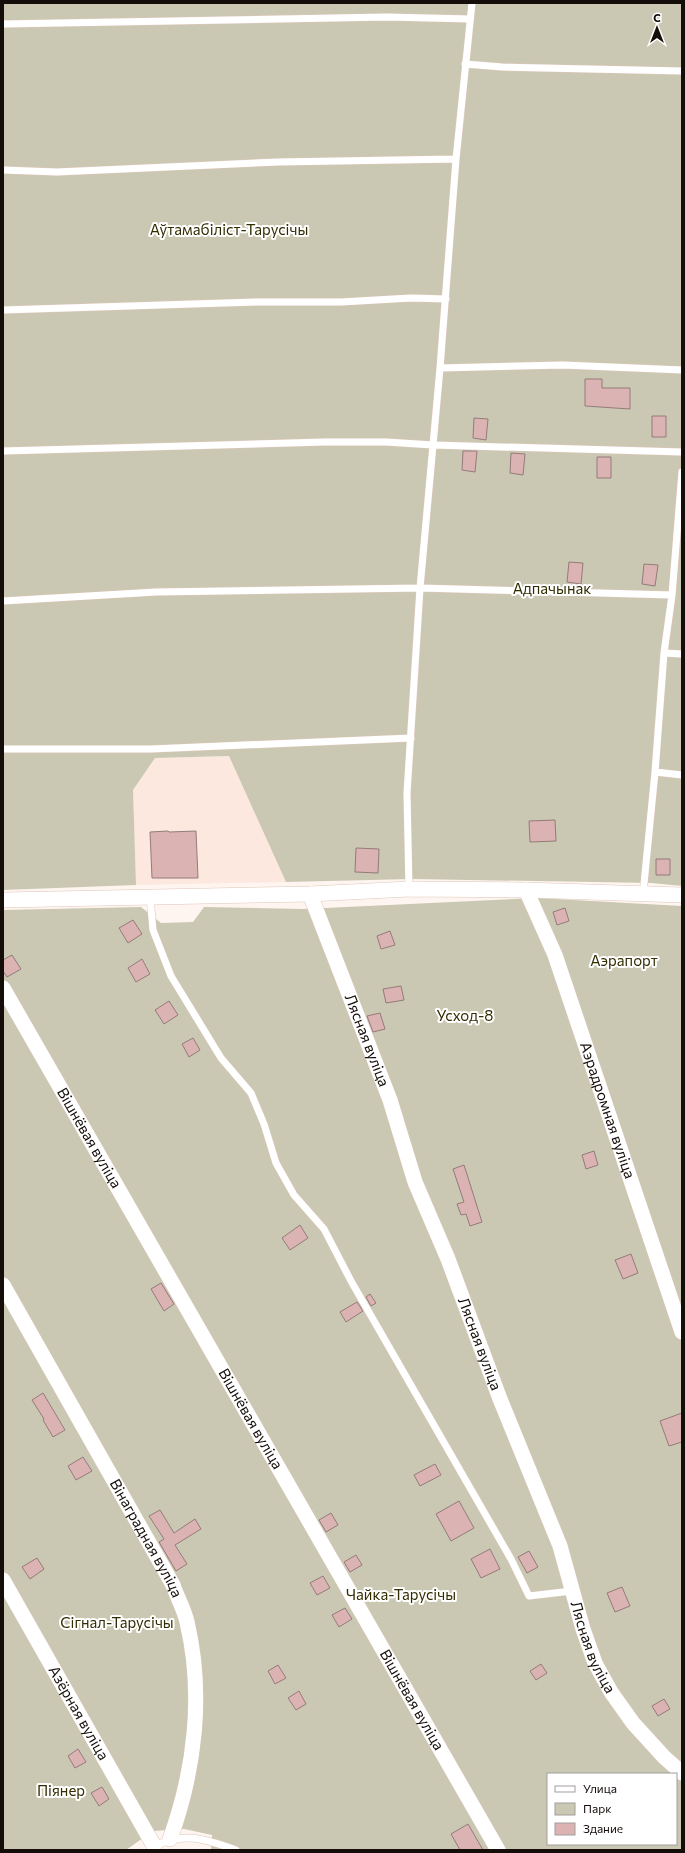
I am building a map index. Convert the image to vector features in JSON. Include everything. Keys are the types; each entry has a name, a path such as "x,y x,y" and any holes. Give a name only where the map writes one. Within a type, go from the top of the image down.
{"street":[{"path":"3,900 310,894 409,889 526,890 682,895"},
{"name":"Аэрадромная вуліца","path":"526,890 556,955 682,1332"},
{"name":"Лясная вуліца","path":"310,894 388,1094 415,1182 448,1259 500,1399 560,1546 582,1629 595,1663 611,1692 638,1728 664,1757 682,1773"},
{"name":"Вішнёвая вуліца","path":"3,988 498,1850"},
{"name":"Вінаградная вуліца","path":"3,1285 172,1585 187,1621 192,1650 196,1695 194,1747 182,1806 170,1839"},
{"name":"Азёрная вуліца","path":"3,1580 151,1848"}],"lane":[{"path":"409,889 407,793 420,588 446,299 456,160 472,3"},
{"path":"3,24 387,16 470,19"},
{"path":"465,64 502,67 682,71"},
{"path":"3,170 57,172 278,162 456,160"},
{"path":"3,310 256,302 341,302 411,298 446,299"},
{"path":"440,368 563,365 682,370"},
{"path":"3,451 325,442 386,442 433,445 682,452"},
{"path":"642,894 655,772 664,653 680,527 682,472"},
{"path":"3,602 156,592 420,588 672,595"},
{"path":"664,653 682,654"},
{"path":"3,749 152,749 411,738"},
{"path":"655,772 682,775"},
{"path":"150,896 153,930 171,976 221,1058 252,1093 264,1124 276,1163 294,1194 324,1229 351,1281 511,1559 529,1596 572,1591"},
{"path":"151,1848 170,1839 191,1837 217,1843 236,1850"}],"shaded area":[{"path":"229,756 286,882 136,885 133,790 155,758"}],"green space":[{"name":"Аўтамабіліст-Тарусічы","path":"3,3 682,3 682,886 652,883 412,879 286,882 229,756 155,758 133,790 136,885 3,890"},
{"path":"537,898 682,906 682,1850 211,1850 212,1835 184,1829 153,1831 126,1850 3,1850 3,910 141,907 161,923 193,922 204,907 304,909","holes":["201,1672 200,1734 185,1819"]}],"building":[{"path":"585,379 602,379 602,388 630,388 630,409 585,406"},
{"path":"652,416 666,416 666,437 652,437"},
{"path":"474,418 488,419 486,440 473,438"},
{"path":"463,451 477,451 475,472 462,470"},
{"path":"511,453 525,454 523,475 510,473"},
{"path":"597,457 611,457 611,478 597,478"},
{"path":"569,562 583,563 581,584 567,582"},
{"path":"644,564 658,565 655,586 642,584"},
{"path":"555,820 556,841 530,842 529,821"},
{"path":"196,831 198,878 152,878 150,832"},
{"path":"356,848 379,849 378,873 355,872"},
{"path":"656,859 670,859 670,875 656,875"},
{"path":"565,908 569,921 557,925 553,912"},
{"path":"133,920 142,934 128,943 119,928"},
{"path":"390,931 395,945 381,949 377,936"},
{"path":"12,955 21,969 7,977 3,971 3,960"},
{"path":"142,959 150,974 136,982 128,968"},
{"path":"401,986 404,1000 386,1003 383,989"},
{"path":"169,1001 178,1015 164,1024 155,1010"},
{"path":"380,1013 385,1029 373,1032 367,1016"},
{"path":"193,1038 200,1050 189,1057 182,1044"},
{"path":"594,1151 598,1165 586,1169 582,1155"},
{"path":"464,1165 482,1222 470,1226 466,1214 461,1215 457,1204 464,1202 453,1169"},
{"path":"300,1225 308,1238 290,1250 282,1238"},
{"path":"631,1254 638,1273 623,1279 615,1260"},
{"path":"161,1283 174,1304 164,1311 151,1289"},
{"path":"370,1294 376,1303 371,1306 366,1297"},
{"path":"357,1302 363,1311 346,1322 340,1312"},
{"path":"43,1393 65,1430 53,1437 32,1400"},
{"path":"682,1413 682,1442 669,1446 660,1421"},
{"path":"83,1457 92,1471 76,1480 68,1466"},
{"path":"435,1464 441,1475 420,1486 414,1475"},
{"path":"459,1501 474,1528 451,1541 436,1514"},
{"path":"160,1510 174,1533 195,1519 201,1529 175,1545 187,1564 176,1571 159,1542 164,1539 149,1516"},
{"path":"331,1513 338,1525 326,1532 319,1520"},
{"path":"490,1549 500,1569 481,1578 471,1559"},
{"path":"529,1551 538,1567 527,1573 518,1557"},
{"path":"356,1555 362,1565 350,1572 344,1562"},
{"path":"37,1558 44,1569 30,1579 22,1567"},
{"path":"323,1576 330,1588 317,1595 310,1583"},
{"path":"622,1587 630,1606 615,1612 607,1593"},
{"path":"345,1608 352,1619 339,1627 332,1615"},
{"path":"541,1664 547,1673 536,1680 530,1671"},
{"path":"278,1665 286,1678 275,1684 268,1671"},
{"path":"299,1691 306,1704 296,1710 288,1698"},
{"path":"664,1699 670,1709 658,1716 652,1706"},
{"path":"78,1749 86,1762 75,1768 68,1756"},
{"path":"102,1787 109,1799 99,1806 91,1793"},
{"path":"468,1824 483,1850 460,1850 451,1834"}],"park label":[{"name":"Адпачынак","path":"552,589"},
{"name":"Аэрапорт","path":"624,961"},
{"name":"Усход-8","path":"465,1016"},
{"name":"Чайка-Тарусічы","path":"401,1595"},
{"name":"Сігнал-Тарусічы","path":"117,1623"},
{"name":"Піянер","path":"61,1791"}]}
